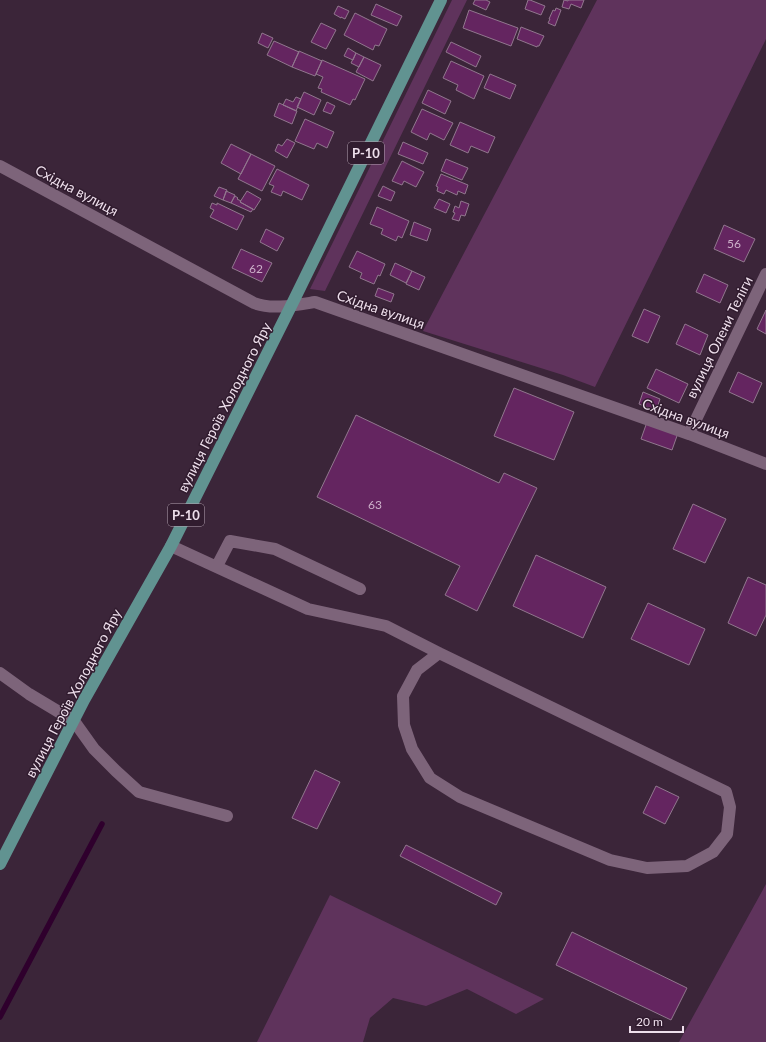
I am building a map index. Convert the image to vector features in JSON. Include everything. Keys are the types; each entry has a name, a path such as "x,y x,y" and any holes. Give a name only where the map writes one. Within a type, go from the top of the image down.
{"main road":[{"name":"вулиця Героїв Холодного Яру","path":"0,864 84,700 171,546 441,0"}],"street":[{"name":"Східна вулиця","path":"0,166 261,306 291,306 315,302 689,434 766,464"},
{"name":"вулиця Олени Теліги","path":"689,434 766,274"},
{"path":"216,566 230,541 274,549 360,589"},
{"path":"171,546 308,609 386,626 726,792 730,807 728,834 713,852 687,866 647,868 610,860 460,797 430,778 412,749 404,725 404,696 417,670 439,653"},
{"path":"0,673 29,694 74,721 94,749 139,792 228,816"}],"shaded area":[{"path":"452,0 467,0 325,291 310,289"},
{"path":"597,0 766,0 766,39 595,387 563,375 423,331"},
{"path":"766,884 766,1042 679,1042"},
{"path":"330,895 544,999 516,1014 467,989 426,1006 393,998 370,1018 363,1042 257,1042"}],"building":[{"path":"475,0 486,0 490,2 486,10 473,4"},
{"path":"528,0 545,6 541,15 525,9"},
{"path":"564,0 584,0 581,8 571,4 569,9 562,7"},
{"path":"376,4 402,16 397,26 371,15"},
{"path":"338,6 349,11 345,19 334,14"},
{"path":"556,8 561,10 555,26 548,23 553,10 555,11"},
{"path":"469,10 518,28 511,46 463,28"},
{"path":"355,13 387,29 379,46 375,45 373,50 344,35"},
{"path":"321,23 336,30 326,49 311,42"},
{"path":"521,27 544,36 539,46 537,47 517,39"},
{"path":"262,33 273,38 268,48 258,43"},
{"path":"274,41 299,52 292,67 267,55"},
{"path":"451,42 481,56 476,67 446,52"},
{"path":"348,48 356,53 353,60 344,56"},
{"path":"299,51 322,61 315,76 292,67"},
{"path":"356,53 364,57 359,67 351,63"},
{"path":"364,57 381,65 373,81 356,72"},
{"path":"322,60 365,79 355,100 353,99 350,105 321,92 322,89 318,88 323,77 316,74"},
{"path":"451,61 484,76 474,99 456,90 458,85 443,78"},
{"path":"490,74 516,85 510,99 484,88"},
{"path":"428,90 451,101 445,114 422,103"},
{"path":"304,92 321,100 314,115 297,107"},
{"path":"296,97 301,99 296,111 283,105 286,99 293,102"},
{"path":"327,102 335,106 331,114 323,111"},
{"path":"279,103 297,111 292,124 274,116"},
{"path":"422,109 453,123 444,140 430,133 427,140 411,132"},
{"path":"305,119 334,132 327,148 317,143 314,149 295,141"},
{"path":"460,122 495,137 488,153 471,146 468,153 450,145"},
{"path":"287,139 295,143 287,158 275,151 278,144 282,146"},
{"path":"403,142 428,153 423,164 398,154"},
{"path":"231,144 251,154 241,174 221,163"},
{"path":"251,154 275,166 262,191 238,179"},
{"path":"446,159 468,168 462,180 441,171"},
{"path":"402,161 424,172 416,187 404,181 402,185 392,181"},
{"path":"277,169 309,185 302,200 283,191 281,196 271,192 274,186 269,184"},
{"path":"441,174 468,185 465,194 458,191 457,195 446,190 444,194 437,191 438,187 436,186"},
{"path":"383,186 395,192 391,201 378,196"},
{"path":"219,187 227,190 223,200 214,196"},
{"path":"226,191 235,195 231,203 223,200"},
{"path":"247,191 261,199 254,210 240,202"},
{"path":"235,196 241,201 240,202 253,209 251,212 231,203"},
{"path":"439,199 450,204 446,213 434,208"},
{"path":"461,201 469,204 465,216 461,215 459,221 452,219 455,213 453,212 455,206 459,208"},
{"path":"212,203 217,205 217,203 244,216 237,230 210,217 214,210 210,208"},
{"path":"377,207 409,221 402,238 398,236 396,241 381,234 383,229 370,224"},
{"path":"414,222 431,229 427,241 410,235"},
{"path":"724,225 755,239 744,262 714,249"},
{"path":"266,229 284,238 277,251 260,242"},
{"path":"241,249 272,263 262,282 232,268"},
{"path":"357,251 385,264 380,276 378,275 374,284 360,278 362,273 349,267"},
{"path":"395,263 412,271 406,283 390,275"},
{"path":"412,271 425,277 419,290 406,284"},
{"path":"704,274 728,285 720,303 696,292"},
{"path":"378,288 394,294 391,302 375,296"},
{"path":"644,309 660,316 648,343 632,336"},
{"path":"766,310 766,334 757,329"},
{"path":"685,324 708,335 700,355 676,344"},
{"path":"656,369 688,384 679,403 647,388"},
{"path":"738,372 762,383 753,403 729,392"},
{"path":"514,388 574,412 554,460 494,436"},
{"path":"643,392 660,399 656,411 639,404"},
{"path":"356,415 499,483 504,473 537,488 477,611 445,595 460,566 317,497"},
{"path":"647,422 678,433 672,450 641,439"},
{"path":"693,504 726,519 705,563 673,549"},
{"path":"536,555 606,587 583,638 513,606"},
{"path":"748,577 766,585 766,615 756,636 728,623"},
{"path":"648,603 705,629 689,665 631,639"},
{"path":"315,770 340,782 317,829 292,818"},
{"path":"656,786 679,797 665,824 643,813"},
{"path":"406,845 502,893 496,905 400,856"},
{"path":"572,932 687,988 671,1020 556,965"}],"waterway":[{"path":"0,1017 102,824"}]}
